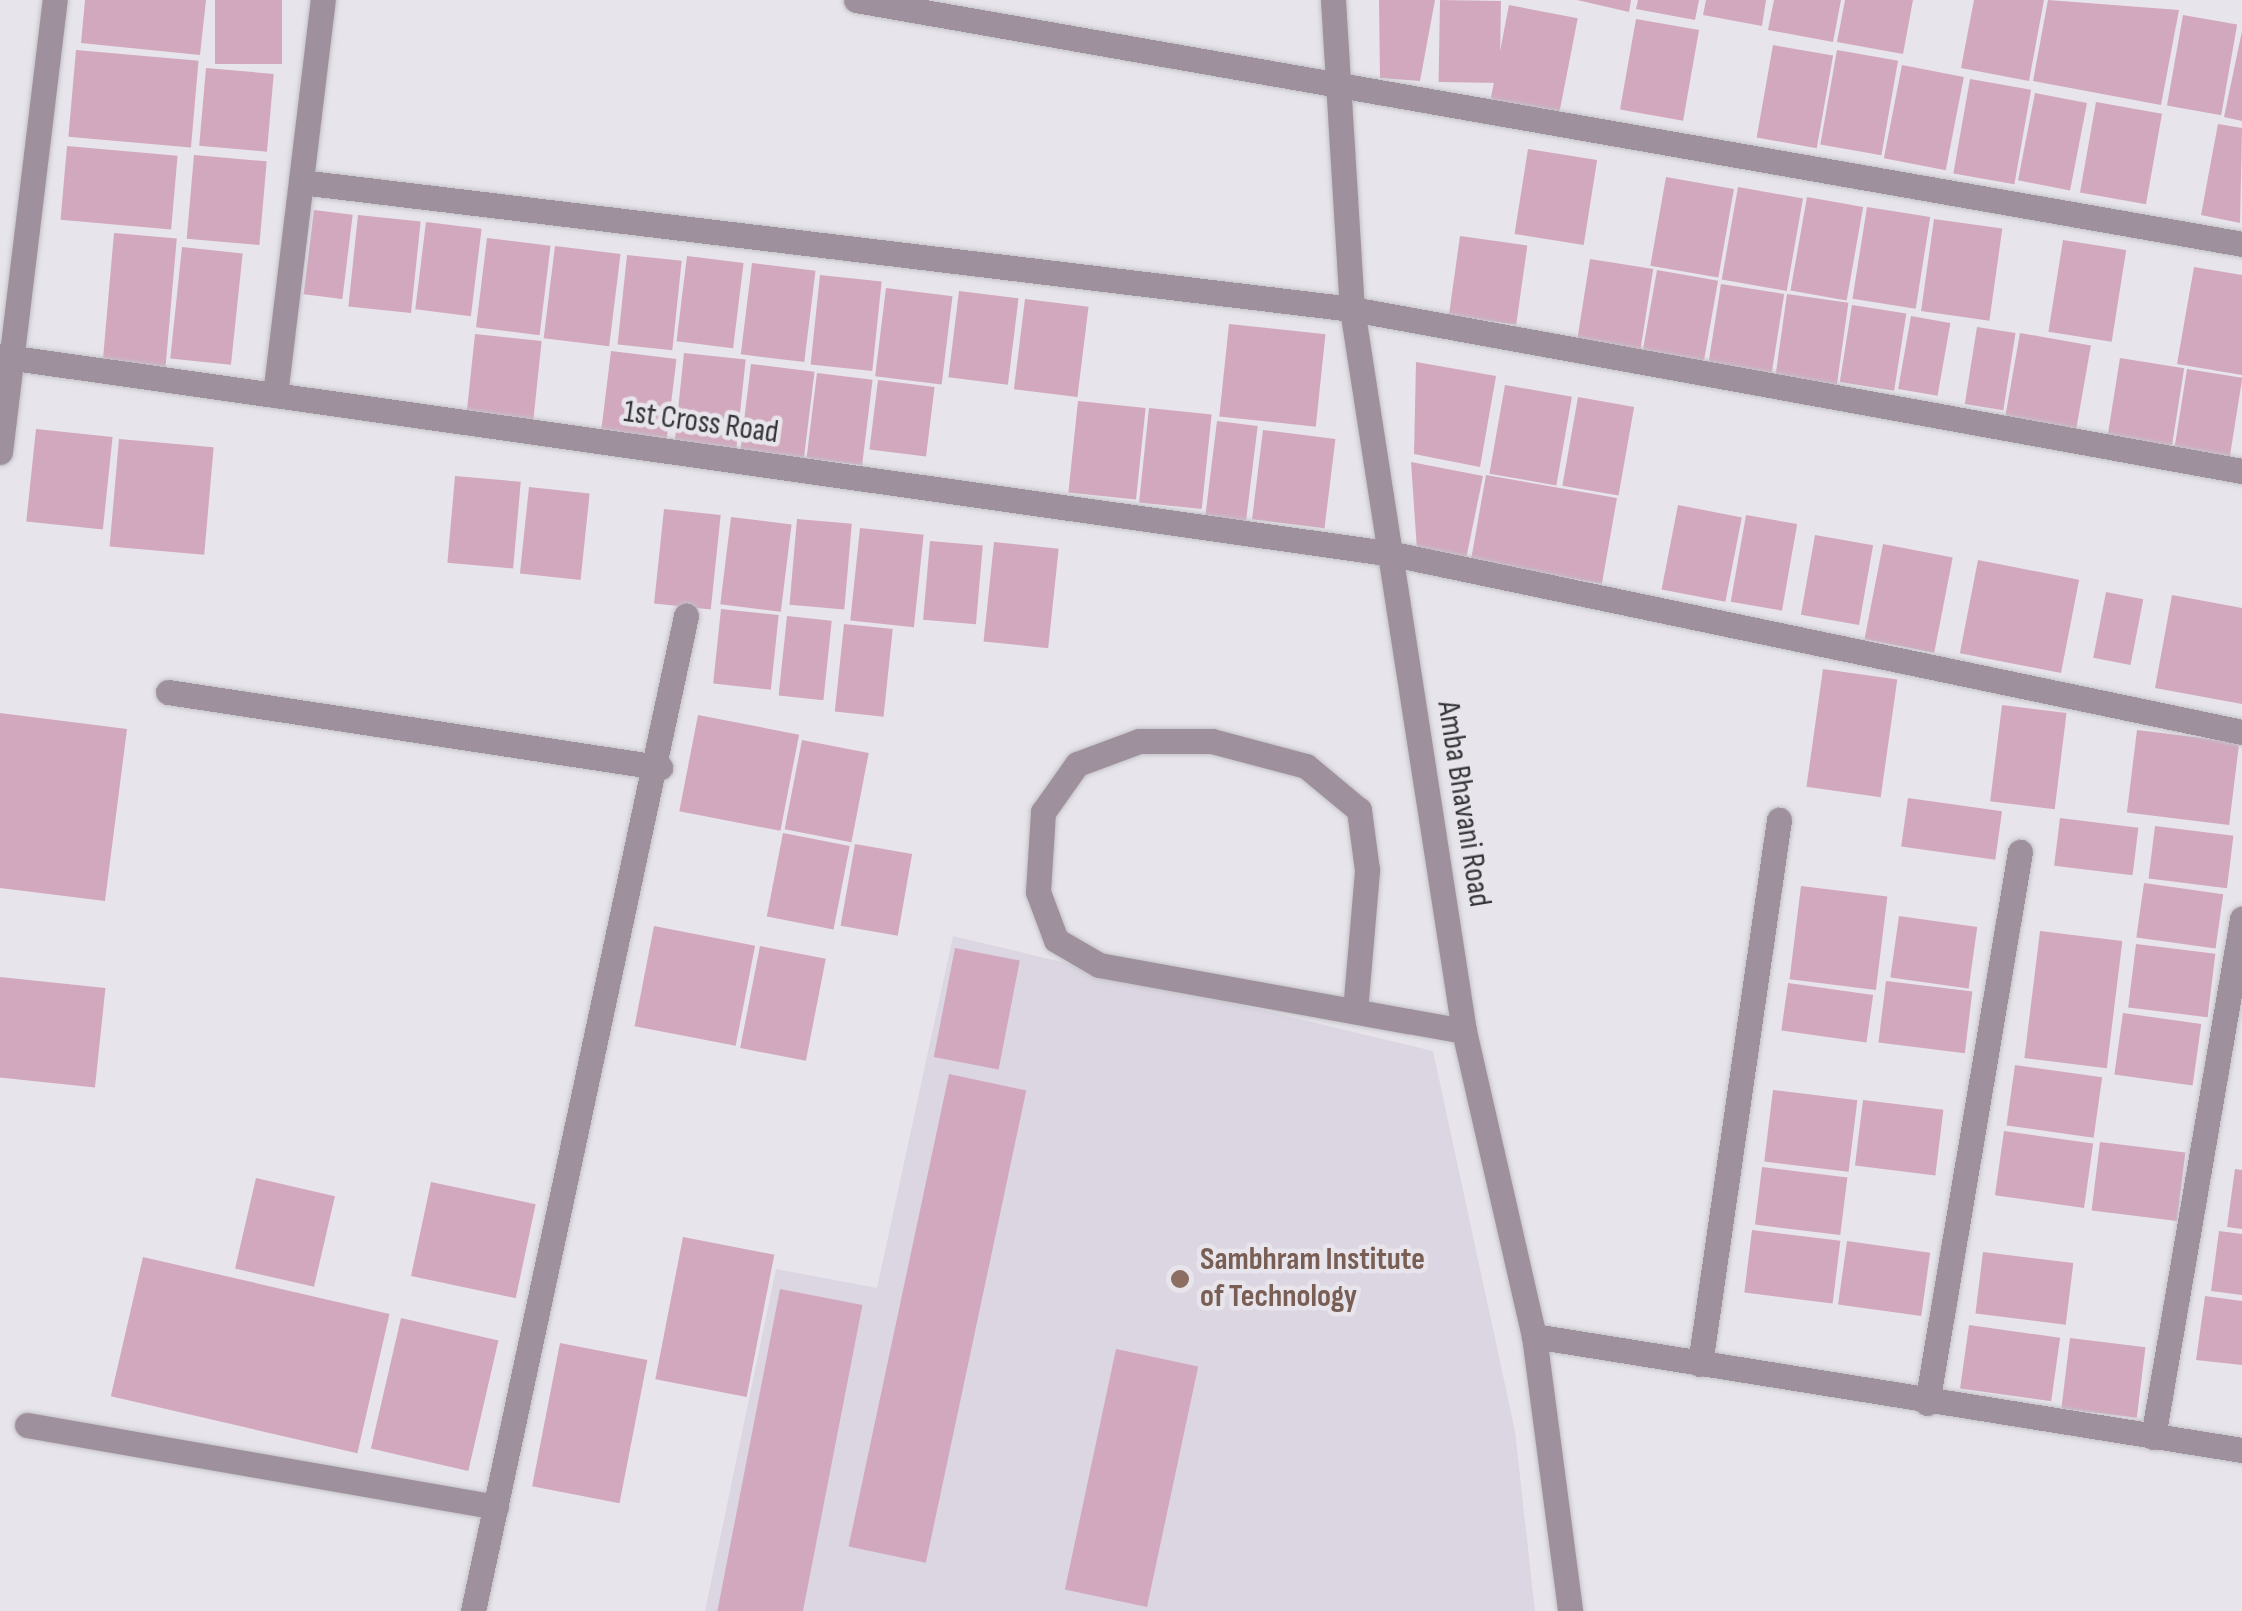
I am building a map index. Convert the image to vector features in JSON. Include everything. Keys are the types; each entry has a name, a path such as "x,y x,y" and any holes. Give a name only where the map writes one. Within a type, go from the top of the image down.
{"street":[{"path":"0,452 6,356 55,0"},
{"path":"274,395 323,0"},
{"path":"856,0 1336,90 2242,244"},
{"name":"Amba Bhavani Road","path":"1333,0 1352,309 1464,1030 1534,1336 1570,1611"},
{"path":"301,182 1352,309 2242,471"},
{"name":"1st Cross Road","path":"6,356 1393,554 2242,732"},
{"path":"473,1611 660,767 686,616"},
{"path":"168,692 660,767"},
{"path":"1354,1011 1367,870 1358,810 1306,766 1212,741 1140,741 1076,764 1043,812 1038,892 1056,940 1099,965 1354,1011 1464,1030"},
{"path":"1700,1364 1779,820"},
{"path":"1927,1404 2020,852"},
{"path":"2154,1437 2242,919"},
{"path":"1534,1336 1927,1404 2242,1450"},
{"path":"27,1424 496,1508"}],"shaded area":[{"name":"Sambhram Institute of Technology","path":"953,936 1433,1051 1515,1431 1535,1611 705,1611 776,1269 877,1288"}],"building":[{"path":"85,0 206,0 200,55 81,43"},
{"path":"215,0 282,0 282,64 215,64"},
{"path":"1379,0 1435,0 1420,81 1380,78"},
{"path":"1440,0 1501,1 1500,83 1439,82"},
{"path":"1577,0 1631,0 1629,12"},
{"path":"1638,0 1699,0 1695,20 1636,9"},
{"path":"1706,0 1766,0 1762,26 1703,15"},
{"path":"1774,0 1841,0 1833,42 1768,30"},
{"path":"1845,0 1913,0 1903,54 1837,42"},
{"path":"1974,0 2044,0 2029,81 1961,68"},
{"path":"2048,0 2179,10 2161,105 2033,81"},
{"path":"1509,5 1578,18 1559,114 1490,100"},
{"path":"2183,15 2237,25 2221,115 2167,106"},
{"path":"1636,19 1699,30 1683,121 1620,110"},
{"path":"2242,31 2242,121 2224,117"},
{"path":"1773,45 1833,56 1817,148 1757,138"},
{"path":"76,50 199,61 191,147 68,137"},
{"path":"1837,50 1898,61 1881,155 1820,145"},
{"path":"1902,65 1964,77 1946,170 1884,158"},
{"path":"206,68 274,74 267,152 199,146"},
{"path":"1970,79 2031,90 2014,184 1953,174"},
{"path":"2035,93 2087,103 2070,190 2018,180"},
{"path":"2096,102 2162,114 2146,204 2080,193"},
{"path":"2218,124 2242,128 2240,223 2201,215"},
{"path":"67,146 178,156 171,229 61,220"},
{"path":"1528,149 1597,160 1584,245 1515,234"},
{"path":"194,155 267,161 259,245 187,239"},
{"path":"1666,177 1734,189 1718,278 1650,266"},
{"path":"1738,187 1803,198 1787,291 1722,280"},
{"path":"1807,197 1863,207 1847,300 1791,291"},
{"path":"1867,207 1930,217 1916,309 1852,299"},
{"path":"314,210 353,215 342,299 304,294"},
{"path":"358,215 421,222 411,313 348,306"},
{"path":"1934,219 2002,229 1989,321 1921,311"},
{"path":"426,222 482,229 471,316 415,309"},
{"path":"114,233 177,238 165,372 102,366"},
{"path":"1460,236 1527,245 1516,325 1449,315"},
{"path":"487,238 551,246 540,335 476,327"},
{"path":"2063,240 2126,250 2112,342 2048,332"},
{"path":"555,246 621,254 609,346 544,338"},
{"path":"182,247 243,253 231,365 170,358"},
{"path":"627,255 682,261 672,350 618,345"},
{"path":"687,256 744,263 733,348 677,341"},
{"path":"1590,259 1653,269 1640,351 1577,341"},
{"path":"752,263 816,271 804,362 741,354"},
{"path":"2194,267 2242,275 2242,375 2177,364"},
{"path":"1657,270 1718,281 1704,362 1643,351"},
{"path":"820,275 882,281 872,371 811,365"},
{"path":"1721,284 1784,294 1772,374 1708,364"},
{"path":"886,288 953,296 942,385 875,376"},
{"path":"959,291 1019,298 1008,385 948,377"},
{"path":"1787,294 1848,303 1837,385 1775,376"},
{"path":"1025,299 1089,307 1077,397 1014,389"},
{"path":"1852,305 1906,314 1894,391 1840,382"},
{"path":"1911,316 1950,323 1938,396 1898,389"},
{"path":"1229,324 1325,334 1316,427 1219,416"},
{"path":"1977,327 2016,333 2003,410 1965,404"},
{"path":"2020,333 2091,346 2076,431 2005,419"},
{"path":"475,334 542,341 533,423 466,416"},
{"path":"611,351 677,359 666,442 601,434"},
{"path":"684,353 746,359 736,453 674,446"},
{"path":"2120,358 2184,368 2171,451 2107,441"},
{"path":"1416,362 1496,376 1480,467 1414,454"},
{"path":"751,364 815,372 803,464 740,456"},
{"path":"2187,369 2242,378 2230,458 2174,449"},
{"path":"817,373 873,380 862,465 807,458"},
{"path":"878,380 935,387 926,456 869,449"},
{"path":"1505,385 1572,397 1556,485 1489,474"},
{"path":"1578,397 1634,407 1619,496 1562,486"},
{"path":"1078,401 1146,408 1136,500 1068,492"},
{"path":"1149,408 1212,415 1202,509 1139,502"},
{"path":"1217,421 1258,426 1246,522 1205,517"},
{"path":"36,429 113,437 103,530 26,521"},
{"path":"1263,430 1335,439 1324,528 1252,519"},
{"path":"119,439 214,447 204,555 110,547"},
{"path":"1411,462 1483,476 1466,559 1417,550"},
{"path":"1486,475 1617,498 1602,584 1471,561"},
{"path":"455,476 521,482 513,568 447,563"},
{"path":"529,487 590,493 581,580 520,574"},
{"path":"1678,505 1742,517 1725,602 1662,589"},
{"path":"664,509 721,515 711,609 654,603"},
{"path":"1746,515 1797,524 1782,611 1731,602"},
{"path":"731,517 792,524 781,612 720,604"},
{"path":"797,519 852,524 844,609 790,605"},
{"path":"860,528 924,535 914,627 850,620"},
{"path":"1815,535 1873,545 1859,625 1801,615"},
{"path":"930,541 983,546 976,624 923,620"},
{"path":"994,542 1059,549 1048,648 984,641"},
{"path":"1883,544 1953,558 1934,653 1864,639"},
{"path":"1978,560 2079,580 2061,673 1960,653"},
{"path":"2106,592 2143,599 2131,665 2093,658"},
{"path":"2172,595 2242,608 2242,704 2155,688"},
{"path":"721,609 779,615 771,690 713,684"},
{"path":"787,616 832,621 823,700 779,696"},
{"path":"844,624 893,629 884,717 835,712"},
{"path":"1823,669 1897,679 1881,797 1806,787"},
{"path":"2002,705 2067,713 2055,809 1990,801"},
{"path":"0,713 127,729 105,901 0,888"},
{"path":"698,715 799,735 780,831 679,811"},
{"path":"2137,730 2239,743 2229,825 2127,812"},
{"path":"802,740 869,753 851,842 785,829"},
{"path":"1908,798 2002,811 1995,860 1901,847"},
{"path":"2060,818 2138,828 2133,875 2054,866"},
{"path":"2155,826 2233,836 2227,888 2149,879"},
{"path":"783,833 850,846 834,929 767,916"},
{"path":"855,844 912,854 898,936 841,926"},
{"path":"2144,883 2223,894 2216,949 2136,937"},
{"path":"1801,886 1887,897 1876,990 1790,979"},
{"path":"1899,916 1977,927 1969,988 1890,977"},
{"path":"654,926 755,946 736,1046 635,1026"},
{"path":"2040,931 2122,941 2107,1068 2024,1058"},
{"path":"2136,944 2215,954 2208,1017 2128,1008"},
{"path":"760,946 826,959 806,1061 740,1048"},
{"path":"955,948 1020,961 999,1070 934,1057"},
{"path":"0,977 105,988 95,1088 0,1078"},
{"path":"1886,981 1972,992 1965,1053 1878,1043"},
{"path":"1788,983 1873,995 1866,1043 1781,1031"},
{"path":"2123,1013 2201,1024 2193,1085 2114,1074"},
{"path":"2015,1065 2102,1077 2094,1138 2007,1125"},
{"path":"949,1074 1026,1090 926,1563 849,1546"},
{"path":"1773,1090 1857,1100 1849,1172 1764,1161"},
{"path":"1863,1100 1943,1110 1935,1175 1855,1166"},
{"path":"2004,1131 2093,1144 2084,1208 1995,1195"},
{"path":"2100,1142 2185,1152 2177,1221 2092,1210"},
{"path":"1762,1167 1847,1177 1840,1235 1755,1225"},
{"path":"2235,1169 2242,1170 2242,1229 2227,1227"},
{"path":"256,1178 335,1196 314,1287 235,1269"},
{"path":"431,1182 536,1204 516,1298 411,1276"},
{"path":"1752,1230 1840,1241 1833,1303 1744,1293"},
{"path":"2219,1231 2242,1234 2242,1295 2211,1291"},
{"path":"683,1237 774,1255 747,1397 655,1379"},
{"path":"1847,1241 1930,1253 1921,1316 1838,1304"},
{"path":"1983,1252 2073,1263 2066,1325 1975,1314"},
{"path":"143,1257 390,1314 357,1453 111,1396"},
{"path":"780,1289 862,1305 803,1611 717,1611"},
{"path":"2205,1296 2242,1301 2242,1365 2196,1360"},
{"path":"401,1318 498,1340 468,1471 371,1449"},
{"path":"1969,1325 2060,1338 2051,1401 1960,1388"},
{"path":"2070,1338 2145,1347 2137,1418 2061,1408"},
{"path":"560,1343 647,1360 620,1503 532,1486"},
{"path":"1116,1349 1198,1366 1147,1607 1065,1590"}],"place":[{"name":"Sambhram Institute of Technology","path":"1180,1279"}]}
